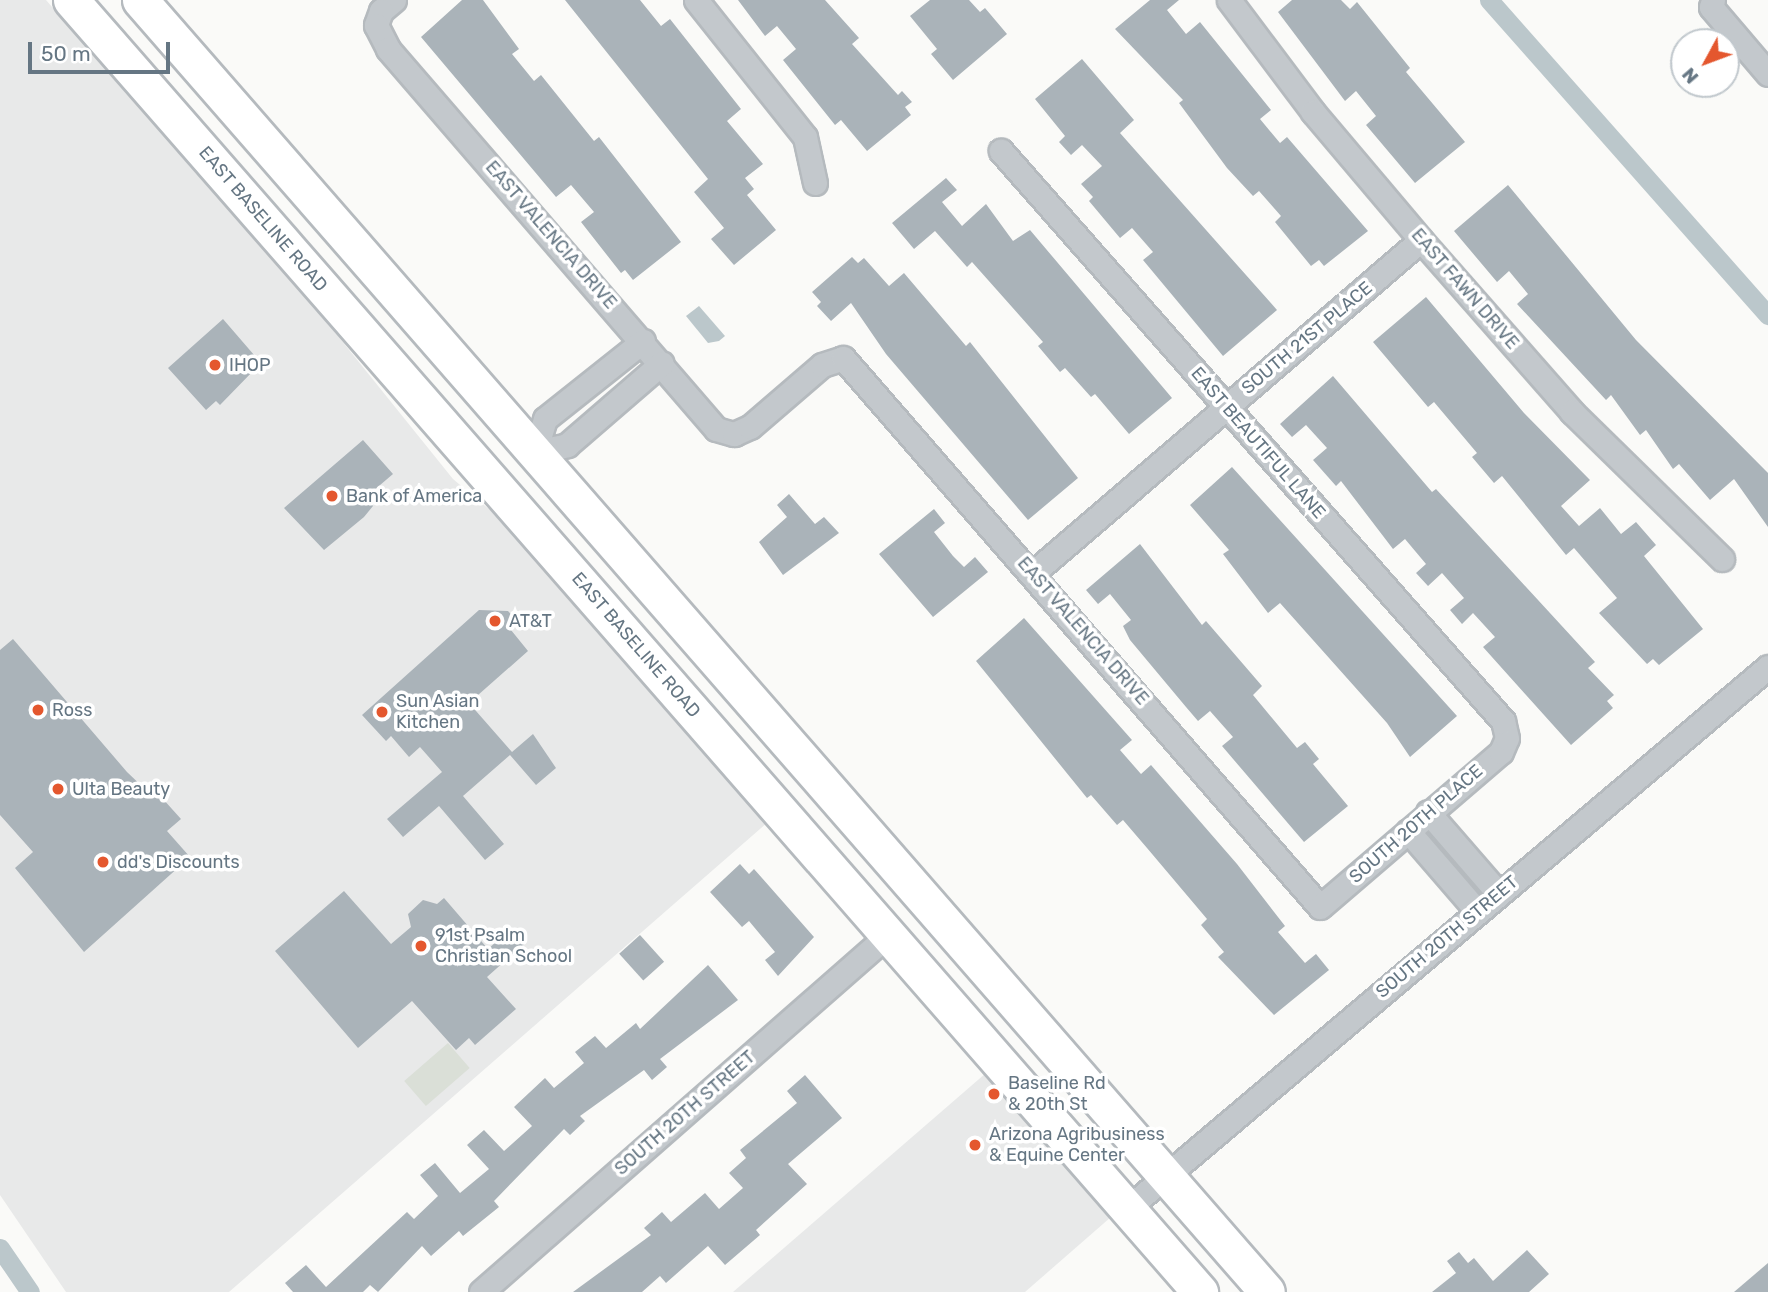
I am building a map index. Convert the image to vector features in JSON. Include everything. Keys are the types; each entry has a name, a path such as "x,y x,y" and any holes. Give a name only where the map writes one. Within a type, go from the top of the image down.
{"main road":[{"name":"EAST BASELINE ROAD","path":"71,0 1200,1292"},
{"path":"140,0 1267,1292"},
{"path":"496,485 535,452"},
{"path":"709,729 748,694"},
{"path":"887,855 895,896 889,934 916,937 939,949 1023,1038 1078,1073"}],"street":[{"name":"EAST VALENCIA DRIVE","path":"394,0 381,11 376,25 388,49 662,363 716,429 734,434 750,427 822,365 843,358 1034,573 1320,907"},
{"path":"696,0 805,137 815,183"},
{"name":"EAST FAWN DRIVE","path":"1229,0 1313,112 1421,240 1572,411 1722,559"},
{"path":"1713,0 1711,7 1768,74"},
{"name":"EAST BEAUTIFUL LANE","path":"1001,151 1503,721 1507,738"},
{"name":"SOUTH 21ST PLACE","path":"1034,573 1421,240"},
{"path":"643,341 545,419 535,452 567,445 662,363"},
{"name":"SOUTH 20TH STREET","path":"1128,1208 1768,667"},
{"name":"SOUTH 20TH PLACE","path":"1320,907 1501,752 1507,738"},
{"path":"1428,812 1499,894"},
{"path":"1408,831 1478,912"},
{"name":"SOUTH 20TH STREET","path":"481,1292 889,934"}],"shaded area":[{"path":"0,0 46,0 321,315 453,479 503,521 768,822 229,1292 66,1292 0,1195"},
{"path":"699,306 725,336 719,341 708,343 686,316"},
{"path":"448,1043 470,1068 426,1106 404,1081"},
{"name":"Arizona Agribusiness & Equine Center","path":"986,1073 1111,1217 1025,1292 733,1292"}],"building":[{"path":"462,0 483,0 519,49 512,54 534,81 541,75 594,141 599,137 681,242 633,280 625,270 621,273 581,222 594,212 571,185 556,197 421,37"},
{"path":"565,0 640,0 661,26 670,19 741,109 727,121 763,164 745,178 754,189 747,195 776,230 734,265 711,239 724,228 694,192 708,179"},
{"path":"738,0 825,0 859,38 852,44 898,95 902,91 912,102 905,107 911,115 867,151 841,120 835,125 783,60 796,49 777,26 765,36"},
{"path":"930,0 969,0 980,12 985,8 1007,34 953,80 931,54 937,49 910,16"},
{"path":"1150,0 1179,0 1167,10 1186,34 1200,22 1271,110 1260,119 1280,143 1287,137 1368,231 1324,266 1319,260 1311,266 1275,222 1281,216 1259,191 1253,196 1227,168 1179,103 1183,100 1115,29"},
{"path":"1292,0 1341,0 1350,9 1357,2 1410,68 1406,72 1465,142 1415,183 1366,125 1376,116 1356,91 1345,101 1278,12"},
{"path":"1082,59 1134,120 1120,133 1277,310 1223,356 1143,260 1153,252 1132,228 1120,238 1089,201 1093,197 1081,184 1102,166 1082,145 1071,155 1059,142 1065,136 1035,99"},
{"path":"946,178 957,190 942,202 962,226 986,204 1013,241 1030,230 1172,398 1129,434 1095,394 1091,397 1065,368 1060,372 1038,346 1043,342 972,262 967,267 935,231 914,249 892,223"},
{"path":"1508,185 1636,340 1768,473 1768,527 1734,479 1710,500 1679,464 1673,469 1646,430 1640,435 1611,395 1606,400 1517,304 1528,294 1509,271 1497,282 1454,231"},
{"path":"852,257 858,263 864,258 889,286 904,273 966,346 970,342 1078,478 1028,520 886,354 851,303 831,321 817,306 821,302 812,292"},
{"path":"1426,297 1524,413 1590,480 1561,506 1579,526 1600,508 1621,534 1636,522 1656,545 1644,556 1703,629 1659,665 1653,659 1647,664 1599,613 1617,598 1574,548 1566,555 1502,476 1494,483 1472,457 1477,453 1434,402 1428,407 1373,342"},
{"name":"IHOP","path":"223,319 261,363 220,405 216,401 206,410 168,368"},
{"path":"1333,376 1432,492 1436,489 1595,662 1588,668 1614,695 1607,701 1613,708 1571,745 1483,647 1495,637 1473,613 1462,624 1450,610 1464,598 1442,573 1428,586 1416,573 1426,564 1405,539 1393,549 1341,481 1336,486 1313,460 1327,448 1306,425 1292,437 1280,424"},
{"name":"Bank of America","path":"363,440 393,474 366,497 373,506 364,517 324,550 284,508"},
{"path":"1232,467 1457,716 1410,757 1387,723 1280,603 1268,613 1223,554 1229,550 1190,505"},
{"path":"789,494 815,524 824,517 839,533 783,575 759,542 787,517 777,505"},
{"path":"934,509 945,523 934,532 953,556 964,567 975,557 988,572 933,617 879,554"},
{"path":"1140,544 1202,625 1206,621 1262,686 1253,695 1297,748 1305,742 1319,759 1313,764 1348,806 1304,842 1222,746 1233,737 1210,711 1198,721 1130,640 1123,626 1131,620 1110,594 1098,604 1086,590"},
{"path":"479,610 508,611 519,623 511,630 528,651 469,703 512,752 533,734 556,768 536,785 510,755 463,796 504,844 485,860 439,806 403,837 387,819 442,772 420,747 409,757 391,736 386,741 362,715"},
{"path":"1024,618 1132,740 1120,750 1141,774 1151,765 1237,864 1285,926 1278,932 1305,963 1316,954 1329,970 1274,1015 1218,957 1224,952 1201,925 1207,919 1123,820 1117,825 1091,795 1087,798 976,661"},
{"path":"13,639 127,772 149,793 154,789 181,819 167,831 190,857 84,952 15,868 33,852 0,815 0,650"},
{"path":"740,864 749,874 754,869 814,937 778,976 765,960 775,952 749,921 742,927 710,892"},
{"path":"344,891 391,944 411,927 408,914 423,900 437,904 444,898 488,949 511,929 524,944 487,977 516,1009 475,1045 469,1038 456,1050 412,1001 358,1048 275,951"},
{"path":"640,935 664,962 643,980 619,954"},
{"path":"708,965 738,1000 660,1059 667,1067 652,1080 644,1070 580,1116 585,1121 570,1135 564,1129 494,1201 499,1207 463,1236 459,1231 431,1256 422,1246 378,1292 370,1285 363,1292 293,1292 285,1283 306,1265 326,1287 407,1212 414,1219 438,1196 420,1175 435,1163 460,1193 489,1169 467,1145 484,1130 504,1151 532,1126 514,1107 545,1078 554,1088 584,1063 575,1052 595,1036 606,1048 636,1023 640,1029"},
{"path":"805,1075 842,1118 788,1164 807,1184 756,1230 760,1235 725,1265 708,1246 666,1283 660,1276 642,1292 573,1292 651,1235 644,1228 662,1212 671,1222 705,1193 719,1209 743,1188 729,1173 746,1158 740,1150 797,1103 787,1091"},
{"path":"1527,1250 1549,1274 1529,1292 1432,1292 1456,1273 1447,1261 1459,1252 1468,1263 1474,1258 1493,1281"},
{"path":"1768,1263 1768,1292 1734,1292"}],"waterway":[{"path":"1489,0 1768,315"},
{"path":"0,1248 30,1292"}],"place":[{"name":"IHOP","path":"215,365"},
{"name":"Bank of America","path":"332,496"},
{"name":"AT&T","path":"495,621"},
{"name":"Ross","path":"38,710"},
{"name":"Sun Asian Kitchen","path":"382,712"},
{"name":"Ulta Beauty","path":"58,789"},
{"name":"dd's Discounts","path":"103,862"},
{"name":"91st Psalm Christian School","path":"421,946"},
{"name":"Baseline Rd & 20th St","path":"994,1094"},
{"name":"Arizona Agribusiness & Equine Center","path":"975,1145"}]}
